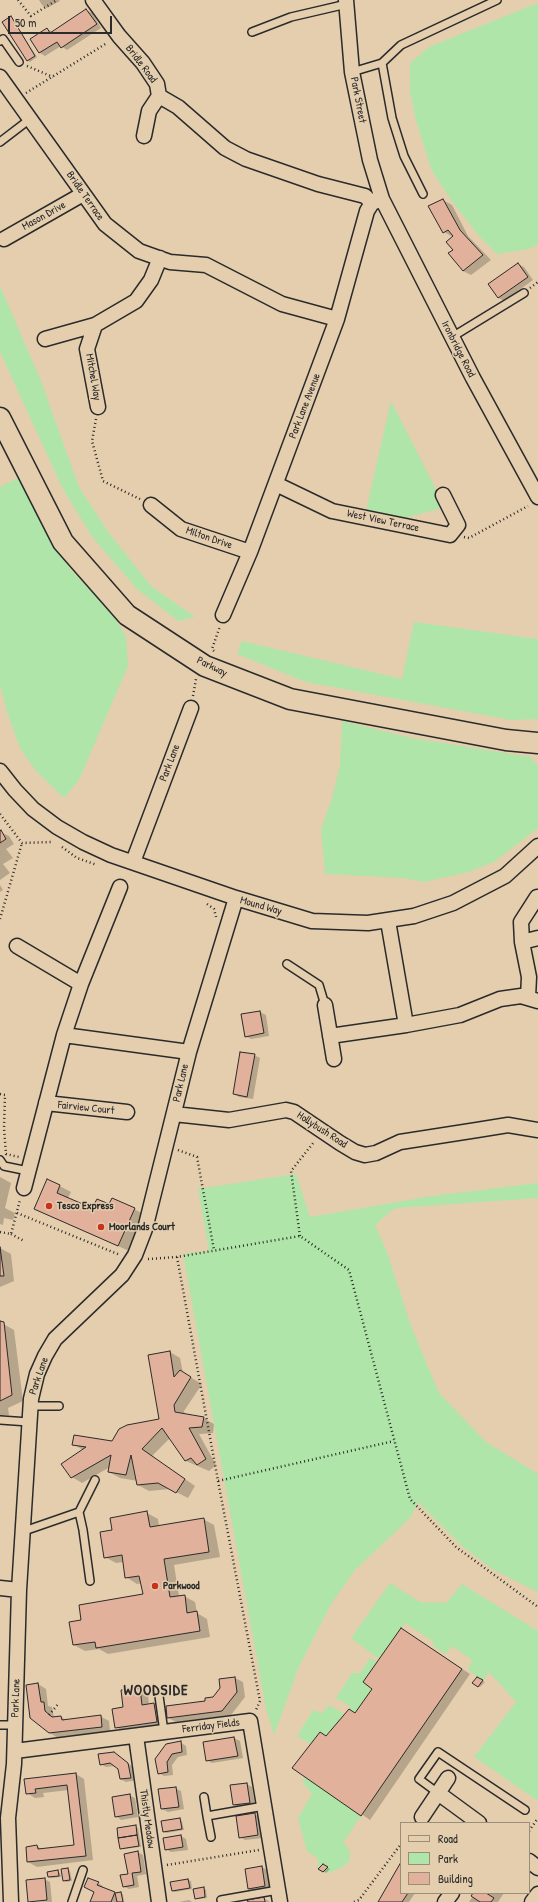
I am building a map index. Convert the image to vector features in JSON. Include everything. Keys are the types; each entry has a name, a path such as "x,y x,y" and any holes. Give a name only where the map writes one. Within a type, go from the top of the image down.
{"main road":[{"name":"Parkway","path":"0,418 63,542 127,615 205,666 290,699 506,740 538,743"}],"street":[{"name":"Bridle Road","path":"93,0 119,36 143,63 157,84 159,96 149,111 144,136"},
{"name":"Park Street","path":"346,2 352,72 377,201"},
{"name":"Bridle Terrace","path":"1,79 105,224 139,251 170,262 206,265 282,304 337,319"},
{"path":"159,96 178,107 225,148 246,159 318,184 365,196 377,201"},
{"name":"Mason Drive","path":"4,239 83,194"},
{"name":"Park Lane Avenue","path":"224,615 276,484 337,319 367,211 377,201"},
{"name":"Ironbridge Road","path":"377,201 452,337 535,501"},
{"path":"45,339 95,325 136,301 151,280 160,258"},
{"name":"Mitchel Way","path":"95,325 87,349 98,407"},
{"name":"West View Terrace","path":"276,484 332,511 450,535"},
{"path":"443,495 458,525 450,535"},
{"name":"Milton Drive","path":"151,505 182,529 250,552"},
{"name":"Park Lane","path":"133,862 191,708"},
{"name":"Mound Way","path":"0,771 22,798 57,827 100,851 236,898 312,920 368,923 414,916 453,903 504,876 538,846"},
{"path":"24,1188 64,1035 81,984 120,887"},
{"path":"330,1036 406,1025 460,1015 500,999 521,996 533,999 522,942 521,922 537,897"},
{"name":"Park Lane","path":"11,1902 8,1818 15,1751 22,1530 30,1406 34,1384 45,1356 55,1339 76,1312 88,1309 122,1275 132,1260 145,1229 189,1052 236,898"},
{"path":"388,921 406,1025"},
{"path":"522,942 538,938"},
{"path":"17,946 81,984"},
{"path":"325,1005 334,1059"},
{"path":"64,1035 189,1052"},
{"name":"Fairview Court","path":"46,1103 127,1112"},
{"name":"Hollybush Road","path":"174,1114 229,1120 286,1110 294,1112 355,1152 365,1155 400,1142 508,1125 538,1130"},
{"path":"0,1588 19,1590"},
{"name":"Ferriday Fields","path":"15,1751 250,1721 279,1896"},
{"name":"Thistly Meadow","path":"136,1736 159,1902"},
{"path":"422,1816 448,1778"},
{"path":"438,1793 478,1822"},
{"path":"530,1862 538,1868"},
{"path":"445,1902 451,1894"},
{"path":"532,1902 538,1894"}],"lane":[{"path":"352,72 382,63 401,45 497,0"},
{"path":"252,32 291,17 346,2"},
{"path":"1,37 18,62"},
{"path":"382,63 392,118 404,156 423,194"},
{"path":"0,142 30,119"},
{"path":"452,337 524,293"},
{"path":"287,964 319,985 325,1005"},
{"path":"0,1160 4,1166 30,1165"},
{"path":"30,1406 59,1406"},
{"path":"0,1420 29,1422"},
{"path":"90,1581 79,1512 95,1480"},
{"path":"22,1530 30,1529 79,1512"},
{"path":"159,1696 164,1732"},
{"path":"0,1725 15,1725"},
{"path":"438,1793 419,1779 438,1752 525,1810"},
{"path":"204,1798 211,1837"},
{"path":"207,1816 264,1806"},
{"path":"72,1902 83,1870"},
{"path":"221,1900 279,1896"}],"path":[{"path":"18,0 31,16 56,0"},
{"path":"16,99 119,36"},
{"path":"1,79 28,66 53,77"},
{"path":"98,407 92,441 103,481 151,505"},
{"path":"450,535 469,538 535,501"},
{"path":"216,653 212,649 224,615"},
{"path":"191,708 197,679 201,677"},
{"path":"0,919 22,842"},
{"path":"0,1094 5,1095 4,1128 6,1154 30,1165"},
{"path":"300,1236 291,1171 323,1130"},
{"path":"165,1144 197,1157 214,1250"},
{"path":"11,1234 24,1188"},
{"path":"17,1212 132,1260 177,1257 300,1236 349,1270 410,1499 456,1547 538,1607"},
{"path":"0,1232 11,1234 24,1241"},
{"path":"177,1257 260,1701 250,1721"},
{"path":"218,1481 394,1441"},
{"path":"49,1714 59,1703"},
{"path":"530,1830 538,1818"},
{"path":"354,1902 359,1900 400,1845"},
{"path":"154,1867 271,1848"}],"green space":[{"path":"538,3 538,244 529,249 497,254 480,237 451,200 432,171 416,121 410,92 410,63 429,47"},
{"path":"0,286 41,381 79,487 109,533 151,586 195,617 178,621 137,589 93,538 63,489 0,352"},
{"path":"391,401 445,507 405,518 366,511"},
{"path":"22,476 52,541 71,570 113,614 126,637 128,666 79,780 64,798 36,771 20,748 7,712 0,685 0,487"},
{"path":"414,622 538,639 538,719 511,720 306,682 237,654 242,641 402,679"},
{"path":"342,721 412,738 530,757 538,766 538,828 494,862 468,872 424,882 403,878 325,874 321,830 332,798 340,766"},
{"path":"296,1174 310,1217 432,1196 538,1183 538,1198 397,1208 391,1211 375,1225 387,1252 411,1326 439,1393 486,1442 538,1474 538,1592 492,1569 461,1545 418,1502 410,1518 355,1570 331,1604 298,1669 274,1735 266,1708 183,1254 209,1251 198,1189"},
{"path":"390,1583 420,1602 446,1603 462,1584 538,1631 538,1801 474,1757 516,1702 489,1672 483,1680 468,1670 472,1660 452,1646 445,1654 432,1645 434,1642 405,1623 379,1659 351,1638"},
{"path":"370,1658 377,1662 363,1682 372,1689 355,1713 349,1709 350,1706 336,1698 352,1673 360,1673"},
{"path":"329,1705 344,1714 326,1736 319,1732 311,1744 297,1736 313,1710 322,1713"},
{"path":"305,1776 361,1816 343,1843 349,1849 350,1860 343,1867 328,1873 323,1872 328,1867 323,1864 318,1869 318,1859 307,1851 298,1818 312,1794 302,1781"}],"building":[{"path":"86,9 97,24 61,48 57,42 39,53 30,39 47,28 50,33"},
{"path":"11,16 35,56 27,61 2,22"},
{"path":"443,199 460,230 483,255 463,271 448,253 453,250 446,242 453,236 448,230 443,233 428,206"},
{"path":"518,263 528,277 498,298 488,284"},
{"path":"1,830 6,839 0,843 0,831"},
{"path":"260,1011 264,1033 245,1037 241,1014"},
{"path":"240,1052 255,1054 247,1097 233,1094"},
{"name":"Moorlands Court","path":"47,1179 60,1185 57,1193 92,1208 97,1199 109,1204 112,1198 135,1208 118,1246 34,1209"},
{"path":"0,1247 4,1276 0,1276"},
{"path":"0,1321 4,1322 12,1395 0,1401"},
{"path":"170,1351 174,1377 180,1370 191,1377 174,1405 175,1412 204,1417 202,1427 189,1428 206,1459 197,1465 191,1458 185,1461 162,1428 142,1449 185,1479 176,1493 158,1483 137,1485 131,1455 126,1475 108,1472 111,1455 71,1478 61,1464 86,1447 72,1445 74,1435 112,1441 119,1429 127,1425 159,1419 148,1355"},
{"name":"Parkwood","path":"147,1511 150,1527 204,1518 209,1552 164,1559 170,1597 185,1595 187,1613 197,1611 200,1631 96,1648 95,1642 73,1645 69,1622 81,1620 79,1605 143,1594 139,1576 125,1578 122,1555 104,1558 100,1532 112,1530 110,1518"},
{"path":"401,1628 462,1669 361,1816 292,1768 320,1732 326,1736 349,1709 355,1713 372,1689 363,1682"},
{"path":"235,1677 237,1692 222,1711 167,1718 166,1706 205,1701 205,1698 213,1697 220,1688 219,1679"},
{"path":"477,1677 483,1680 478,1687 472,1683"},
{"path":"38,1683 41,1702 44,1702 45,1711 52,1717 61,1716 62,1720 101,1715 102,1727 49,1733 30,1718 26,1685"},
{"path":"140,1688 142,1705 154,1703 157,1722 115,1728 112,1709 123,1707 121,1690"},
{"path":"234,1737 238,1756 206,1761 203,1742"},
{"path":"181,1741 182,1752 172,1754 167,1762 168,1772 158,1774 155,1759 166,1744"},
{"path":"114,1752 128,1763 131,1778 120,1779 118,1769 110,1763 100,1765 98,1754"},
{"path":"76,1773 86,1856 27,1862 26,1847 37,1845 38,1849 74,1845 67,1785 35,1789 36,1793 26,1794 24,1779"},
{"path":"247,1783 250,1803 233,1805 230,1785"},
{"path":"176,1787 179,1807 161,1809 158,1789"},
{"path":"130,1794 133,1814 115,1817 112,1797"},
{"path":"255,1813 258,1835 239,1838 236,1816"},
{"path":"180,1818 182,1829 163,1832 161,1821"},
{"path":"136,1825 137,1835 118,1838 117,1828"},
{"path":"137,1835 139,1846 120,1849 118,1838"},
{"path":"181,1835 183,1847 165,1850 163,1838"},
{"path":"138,1851 141,1872 132,1873 134,1885 123,1887 120,1875 128,1874 124,1854"},
{"path":"323,1864 328,1867 323,1872 318,1869"},
{"path":"400,1864 400,1894 407,1894 402,1902 378,1902"},
{"path":"262,1866 265,1886 248,1889 245,1869"},
{"path":"68,1868 70,1880 63,1881 61,1869"},
{"path":"58,1870 59,1876 48,1877 47,1872"},
{"path":"45,1878 47,1900 28,1902 26,1880"},
{"path":"88,1878 99,1882 97,1885 115,1892 111,1902 90,1902 94,1892 84,1887"},
{"path":"188,1879 190,1888 172,1891 170,1882"},
{"path":"204,1887 205,1897 195,1899 193,1889"},
{"path":"121,1892 123,1902 117,1902 115,1893"},
{"path":"472,1894 488,1894 494,1898 491,1902 480,1902 471,1896"},
{"path":"264,1897 265,1902 248,1902 247,1900"}],"place":[{"name":"Tesco Express","path":"49,1206"},
{"name":"Moorlands Court","path":"101,1227"},
{"name":"Parkwood","path":"155,1586"}],"district":[{"name":"WOODSIDE","path":"156,1691"}]}
